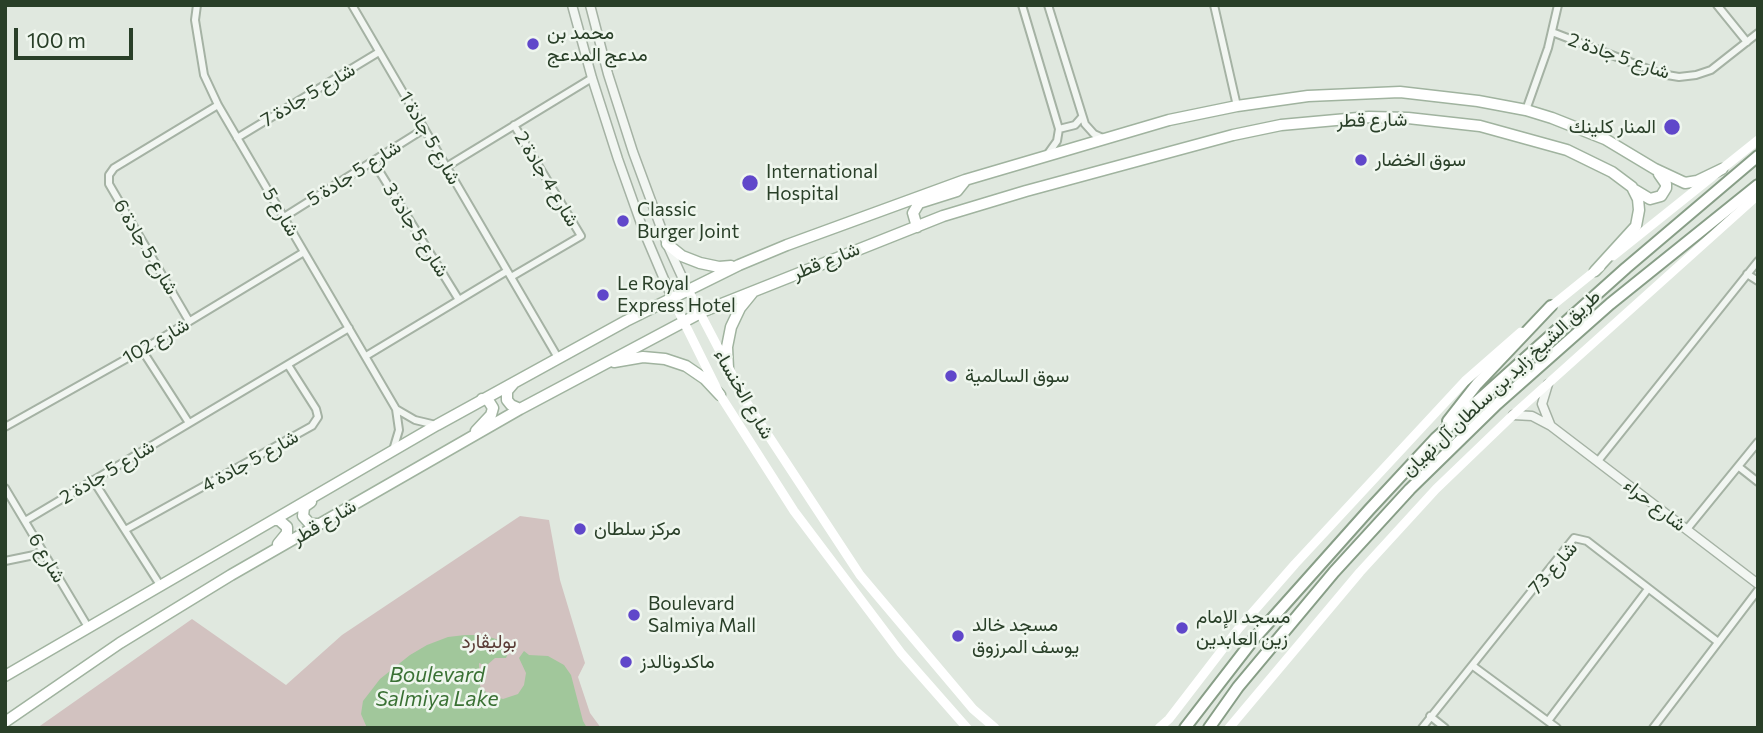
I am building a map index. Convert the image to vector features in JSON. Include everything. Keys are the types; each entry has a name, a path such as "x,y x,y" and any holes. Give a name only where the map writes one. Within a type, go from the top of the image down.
{"highway":[{"name":"طريق الشيخ زايد بن سلطان آل نهيان","path":"1185,728 1253,640 1436,438 1626,268 1758,156"},
{"name":"طريق الشيخ زايد بن سلطان آل نهيان","path":"1209,728 1238,687 1334,572 1410,489 1497,404 1600,313 1758,185"},
{"path":"1436,438 1477,384 1551,306"}],"main road":[{"name":"شارع قطر","path":"5,676 557,356 739,265 965,180 1169,120 1237,106 1308,96 1400,92 1450,97 1526,110 1595,135 1685,183 1697,181 1722,169"},
{"name":"شارع قطر","path":"5,722 120,643 520,409 699,314 943,216 1233,135 1292,124 1369,117 1408,118 1469,125 1541,141 1595,162 1632,187"},
{"path":"1159,728 1169,719 1239,628 1444,402 1551,306 1758,140"},
{"path":"1632,187 1650,199 1661,196 1666,184 1655,169"},
{"path":"917,227 913,213 919,203 957,191 965,180"},
{"path":"1595,271 1636,226 1638,199 1632,187"},
{"path":"1228,728 1360,572 1436,489 1513,415 1758,195"},
{"path":"667,244 682,256 700,263 719,267 739,265"},
{"name":"شارع الخنساء","path":"688,290 728,369 779,454 860,575 973,709 995,728"},
{"path":"728,369 727,348 731,327 740,307 753,291"},
{"name":"شارع الخنساء","path":"672,298 682,323 720,395 762,464 833,566 901,653 967,728"},
{"path":"597,368 643,357 665,359 686,366 705,379 720,395"},
{"path":"520,409 511,405 506,395 508,388 524,375"},
{"path":"465,441 491,415 492,404 482,399"},
{"path":"320,524 310,524 305,520 304,507 334,485"},
{"path":"265,556 287,533 284,522 272,521"}],"street":[{"name":"شارع 5","path":"197,5 195,20 204,75 218,105 396,409"},
{"name":"شارع 5 جادة 1","path":"352,5 557,356"},
{"name":"شارع الخنساء","path":"572,5 592,78 640,220 672,298"},
{"name":"شارع الخنساء","path":"590,5 633,152 667,244 688,290"},
{"path":"1022,5 1059,128 1054,148 1044,158"},
{"path":"1048,5 1082,117 1091,131 1107,139"},
{"path":"1214,5 1237,106"},
{"path":"1526,110 1552,32 1558,5"},
{"path":"1717,5 1747,42"},
{"name":"شارع 5 جادة 2","path":"1552,32 1661,74 1679,77 1712,70 1758,33"},
{"name":"شارع 5 جادة 7","path":"237,138 380,52"},
{"path":"446,167 592,78"},
{"name":"شارع 5 جادة 6","path":"190,321 109,184 109,175 114,168 218,105"},
{"path":"1059,128 1075,125 1082,117"},
{"name":"شارع 4 جادة 2","path":"509,274 581,236 514,125"},
{"name":"شارع 5 جادة 5","path":"284,216 424,129"},
{"name":"شارع 5 جادة 3","path":"373,161 459,300"},
{"name":"شارع 102","path":"5,427 142,350 304,252"},
{"path":"1598,461 1758,261"},
{"path":"366,356 459,300 509,274"},
{"path":"1747,274 1758,281"},
{"name":"شارع 5 جادة 2","path":"25,520 349,328"},
{"path":"142,350 189,423"},
{"name":"شارع 5 جادة 4","path":"125,530 312,426 318,417 316,409 288,365"},
{"path":"1548,384 1542,404 1551,426"},
{"path":"396,409 415,420 437,425"},
{"path":"393,451 399,430 396,409"},
{"name":"شارع حراء","path":"1513,415 1532,416 1551,426 1758,584"},
{"path":"1687,529 1758,442"},
{"path":"1739,467 1758,482"},
{"path":"93,480 160,584"},
{"name":"شارع 6","path":"5,488 88,627"},
{"name":"شارع 73","path":"1422,728 1574,538 1587,541 1718,642"},
{"path":"5,561 44,553"},
{"path":"1548,721 1648,589"},
{"path":"1653,728 1758,590"},
{"path":"1473,666 1557,728"},
{"path":"1430,716 1445,728"}],"green space":[{"name":"بوليڤارد","path":"520,516 549,520 560,580 585,663 578,677 590,713 601,728 37,728 192,619 286,685 342,635"}],"water":[{"name":"Boulevard Salmiya Lake","path":"483,635 512,644 506,658 495,658 486,666 479,663 480,686 489,695 503,699 518,694 524,685 526,673 519,658 524,651 529,655 548,656 564,665 571,675 587,728 367,728 361,714 363,701 380,679 427,645 448,637"}],"place":[{"name":"محمد بن مدعج المدعج","path":"533,44"},
{"name":"المنار كلينك","path":"1672,127"},
{"name":"سوق الخضار","path":"1361,160"},
{"name":"International Hospital","path":"750,183"},
{"name":"Classic Burger Joint","path":"623,221"},
{"name":"Le Royal Express Hotel","path":"603,295"},
{"name":"سوق السالمية","path":"951,376"},
{"name":"مركز سلطان","path":"580,529"},
{"name":"Boulevard Salmiya Mall","path":"634,615"},
{"name":"مسجد الإمام زين العابدين","path":"1182,628"},
{"name":"مسجد خالد يوسف المرزوق","path":"958,636"},
{"name":"ماكدونالدز","path":"626,662"}]}
